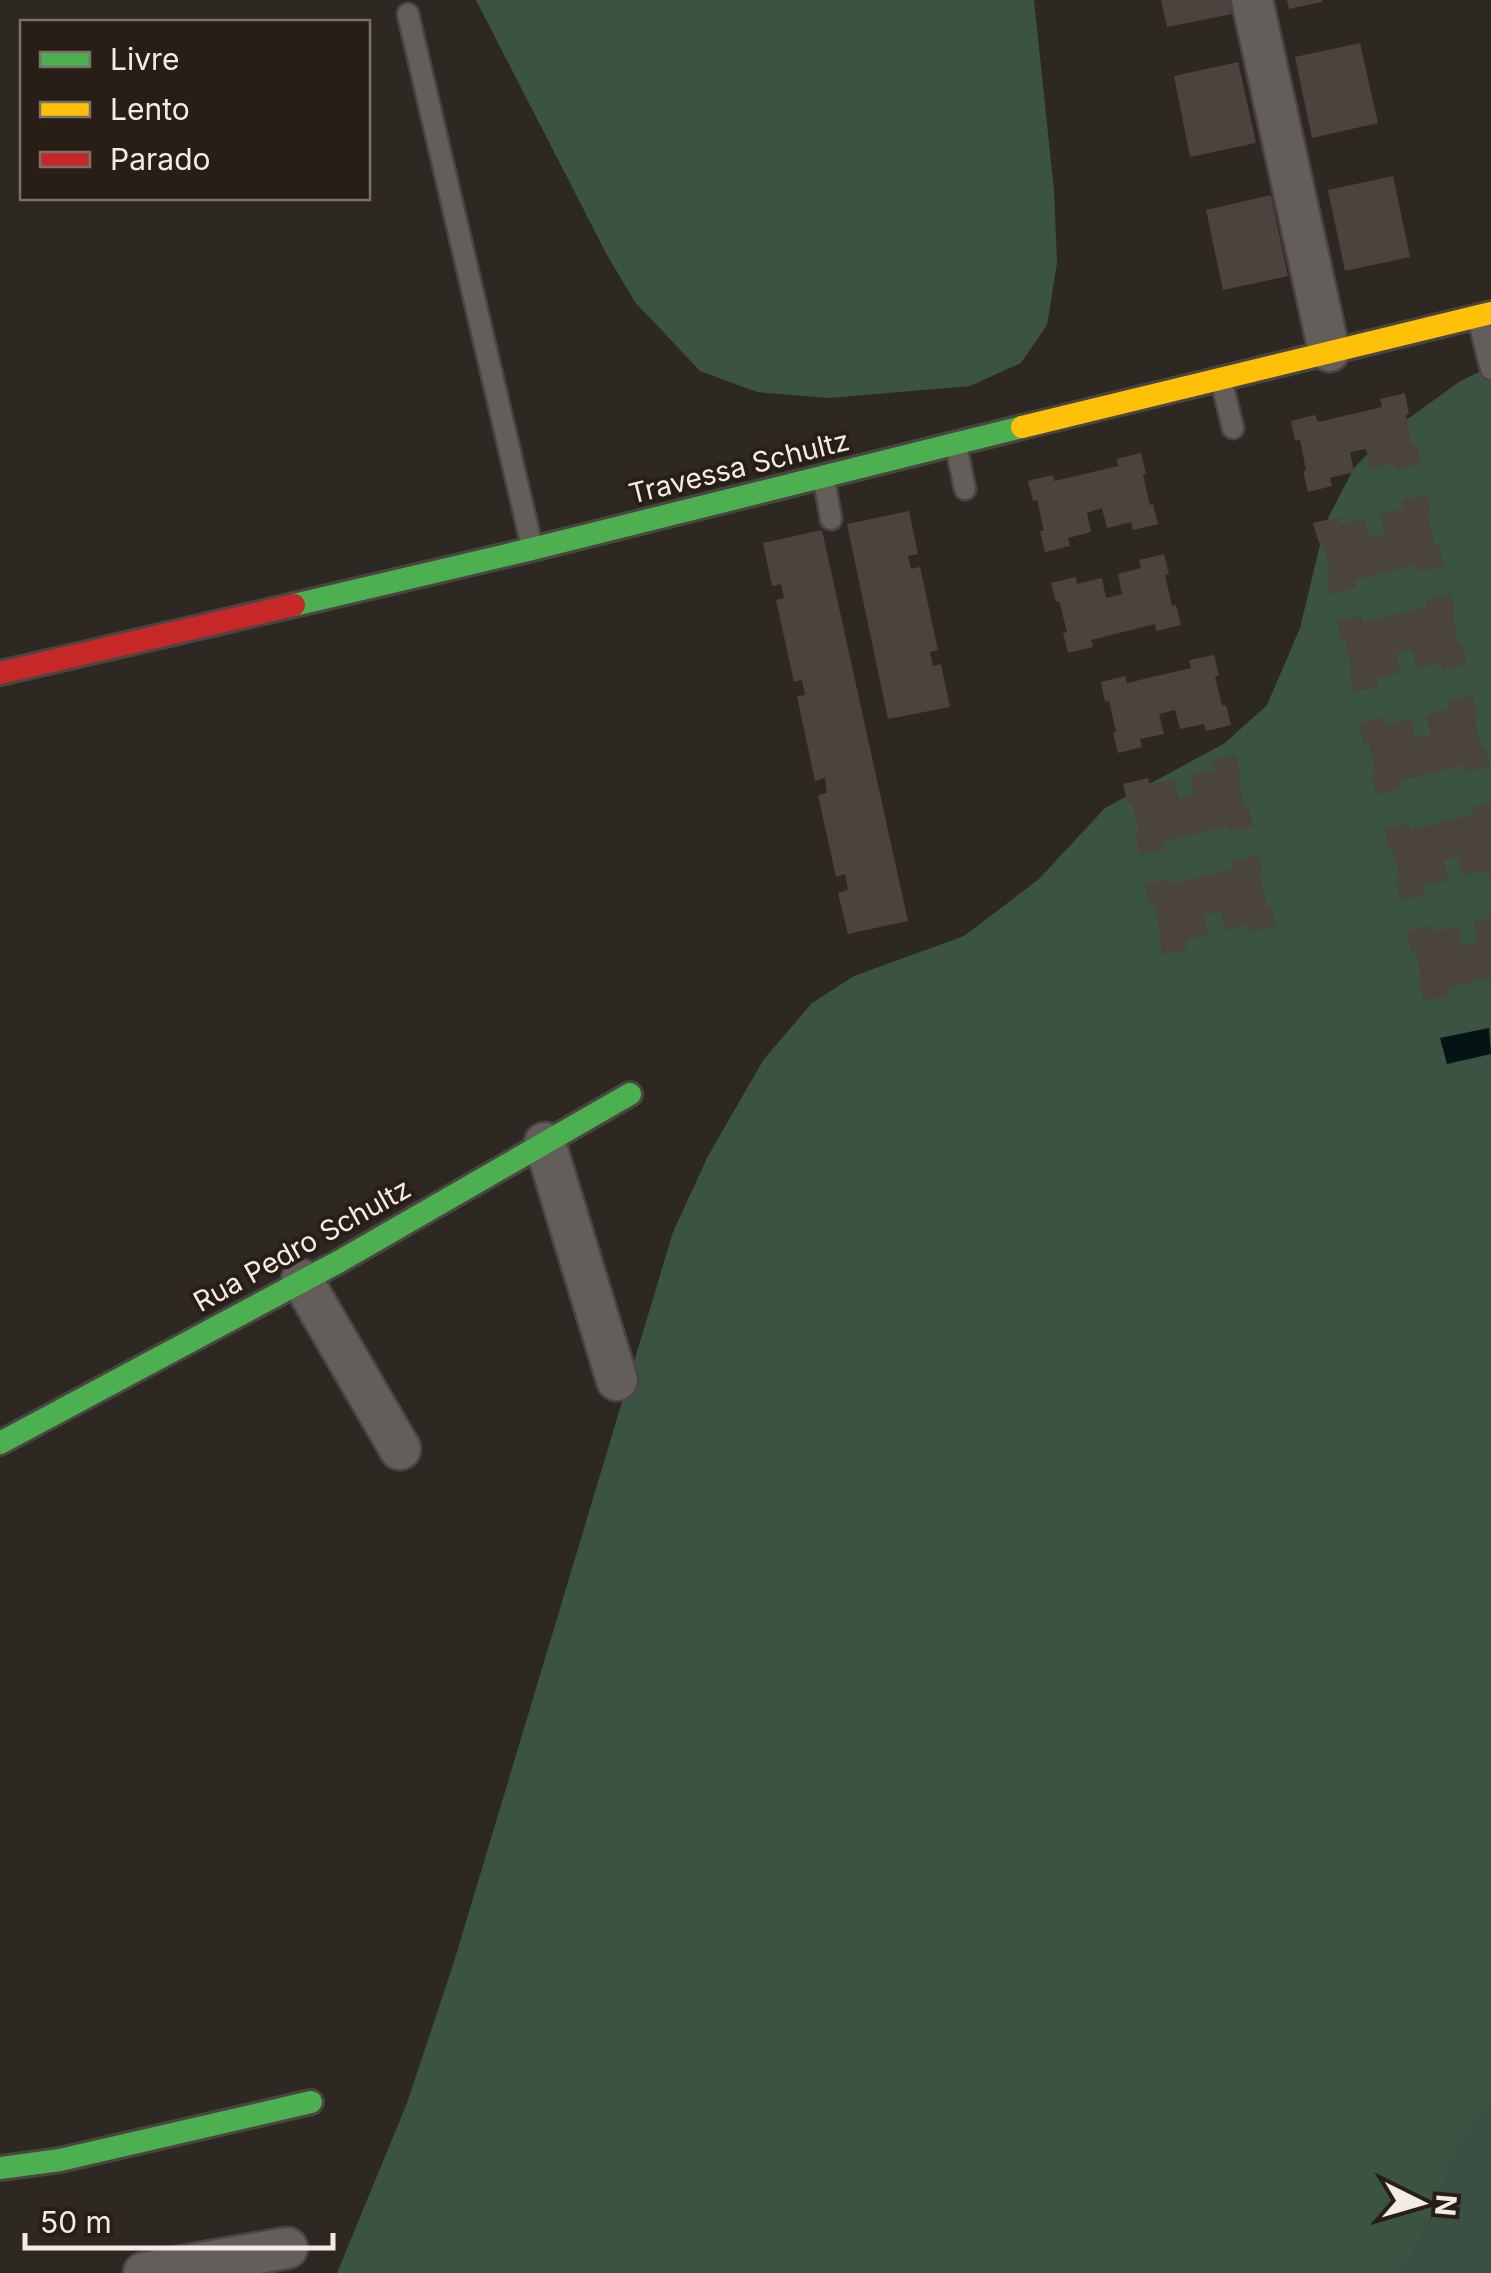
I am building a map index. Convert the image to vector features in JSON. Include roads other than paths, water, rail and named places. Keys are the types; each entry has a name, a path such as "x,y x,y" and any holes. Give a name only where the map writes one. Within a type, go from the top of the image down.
{"street":[{"path":"1252,0 1329,351"},
{"name":"Travessa Schultz","path":"0,673 532,549 1484,315"},
{"name":"Rua Pedro Schultz","path":"0,1442 340,1261 630,1094"},
{"path":"545,1143 617,1380"},
{"path":"302,1280 400,1449"},
{"path":"0,2168 60,2160 311,2102"},
{"path":"144,2273 287,2248"}],"lane":[{"path":"408,14 532,549"},
{"path":"1484,315 1491,369"},
{"path":"1221,377 1233,428"},
{"path":"956,444 964,489"},
{"path":"824,476 831,519"}]}
